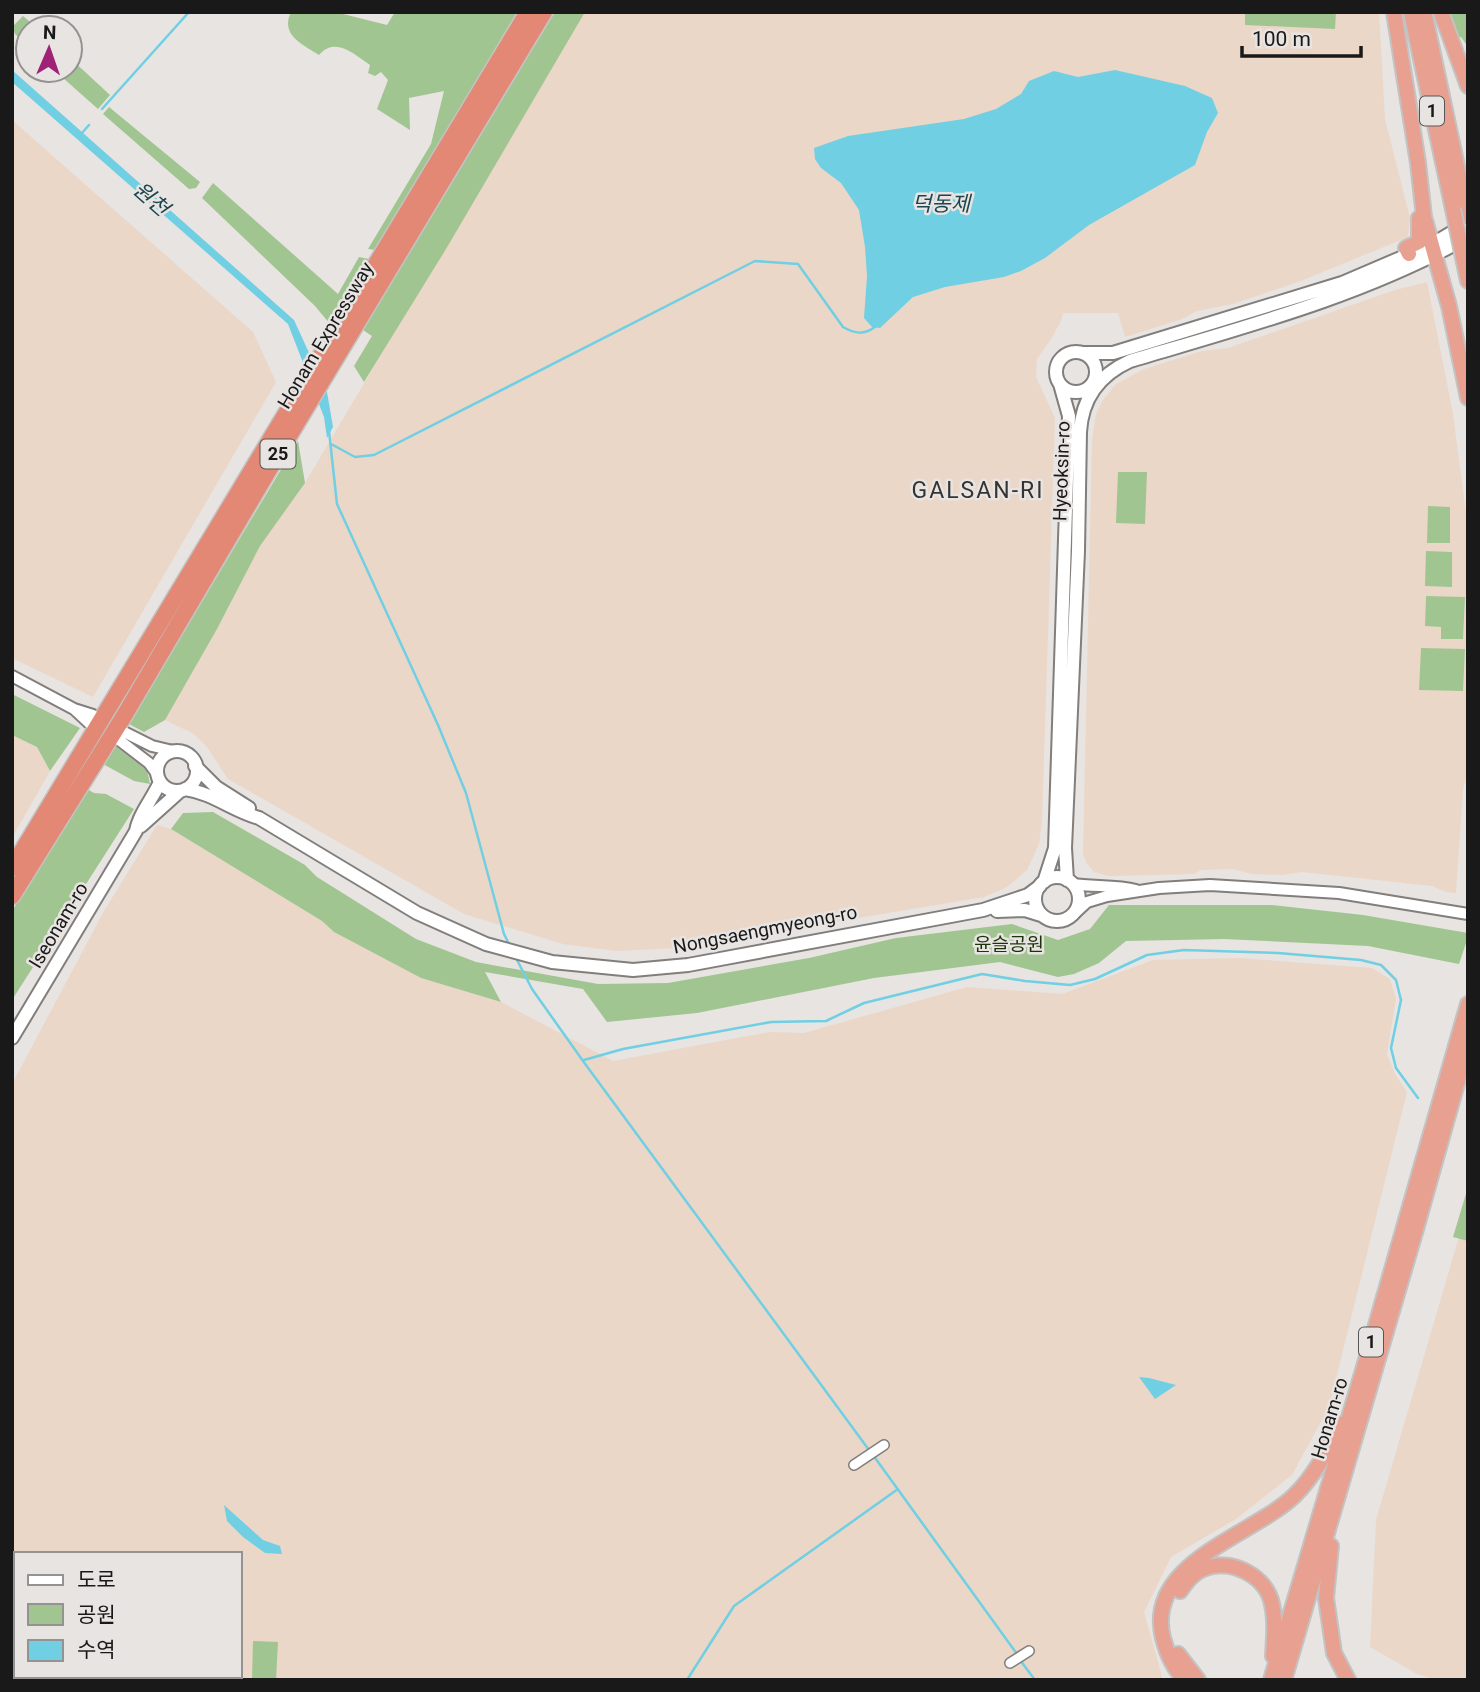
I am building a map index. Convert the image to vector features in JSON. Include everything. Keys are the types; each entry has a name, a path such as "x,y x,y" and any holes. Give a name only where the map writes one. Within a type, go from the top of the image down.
{"highway":[{"name":"Honam Expressway","path":"12,868 528,12"},
{"name":"Honam Expressway","path":"12,896 124,716 544,12"},
{"path":"1394,12 1424,216 1449,306 1468,398"},
{"name":"1","path":"1411,12 1459,206 1468,221"},
{"name":"1","path":"1424,12 1459,206 1468,281"},
{"path":"1441,12 1468,86"},
{"path":"1409,254 1406,248 1419,242 1419,218 1424,216"},
{"name":"Honam-ro","path":"1270,1680 1364,1367 1468,1004"},
{"name":"Honam-ro","path":"1284,1680 1468,1044"},
{"path":"1185,1680 1172,1662 1162,1633 1166,1597 1174,1583 1187,1566 1268,1517 1294,1496 1311,1477 1346,1414 1364,1367"},
{"path":"1341,1487 1326,1598 1334,1653 1349,1680"},
{"path":"1198,1680 1176,1651 1171,1632 1171,1615 1176,1596 1188,1579 1203,1569 1218,1565 1239,1568 1259,1580 1271,1598 1274,1634 1270,1680"}],"main road":[{"name":"Hyeoksin-ro","path":"1042,884 1055,848 1069,416 1055,373 1059,361 1069,352 1113,353 1342,283 1409,254 1433,250 1468,221"},
{"name":"Hyeoksin-ro","path":"1070,882 1065,848 1080,432 1081,417 1095,384 1117,367 1130,361 1346,293 1433,250 1468,237"},
{"path":"1060,384 1072,392 1079,392 1095,384 1095,364 1084,353"},
{"path":"177,752 190,757 195,766 216,787 251,809 259,818 246,815 208,794 169,789 159,778 158,766 164,756 177,752"},
{"path":"183,790 194,782 195,766"},
{"name":"Iseonam-ro","path":"136,831 137,822 152,800 159,778"},
{"name":"Iseonam-ro","path":"12,1038 136,831 183,790"},
{"name":"Nongsaengmyeong-ro","path":"259,818 417,913 486,944 552,962 632,970 688,965 983,910 1028,895 1055,877 1070,882"},
{"path":"1070,882 1079,901 1074,913"},
{"path":"1041,915 1035,901 1042,884"},
{"name":"Nongsaengmyeong-ro","path":"983,910 1025,911 1055,921 1069,918 1074,913"}],"street":[{"path":"12,676 91,719"},
{"path":"159,778 149,763 121,736 177,752"},
{"name":"Nongsaengmyeong-ro","path":"1070,882 1136,890 1210,885 1277,887 1376,898 1468,914"},
{"name":"Nongsaengmyeong-ro","path":"1074,913 1087,902 1107,896 1125,895 1136,890"},
{"path":"855,1465 884,1445"},
{"path":"1010,1663 1029,1651"}],"shaded area":[{"path":"584,12 1379,12 1385,119 1410,218 1408,237 1301,281 1233,304 1197,311 1182,319 1125,337 1118,313 1063,313 1051,339 1037,359 1036,377 1055,418 1042,820 1039,844 1027,870 1007,887 984,897 677,948 616,951 563,944 464,914 228,779 207,747 194,734 165,720 260,546 305,483"},
{"path":"12,120 253,332 276,382 93,697 12,658"},
{"path":"1427,282 1453,414 1468,528 1468,772 1463,789 1456,893 1432,886 1302,872 1282,875 1252,874 1232,869 1201,870 1194,874 1109,876 1094,872 1083,855 1092,439 1096,414 1103,400 1116,384 1144,369 1202,351 1228,348 1395,290"},
{"path":"12,735 37,747 50,771 12,838"},
{"path":"157,825 171,829 322,921 334,932 421,978 501,1002 613,1061 770,1032 804,1033 967,987 1062,994 1153,960 1240,958 1372,968 1390,979 1396,999 1387,1054 1395,1074 1407,1092 1329,1407 1292,1475 1236,1519 1171,1557 1144,1612 1163,1680 12,1680 14,1670 14,1678 242,1678 242,1552 14,1552 12,1613 12,1084 104,911"},
{"path":"1468,1206 1468,1680 1438,1680 1417,1674 1370,1647 1376,1520"}],"green space":[{"path":"291,12 335,12 387,25 395,12 517,12 375,250 368,249 431,144 444,91 409,98 410,130 377,109 388,80 381,72 375,76 368,73 370,65 338,47 331,47 319,55 306,47 294,38 288,27"},
{"path":"555,12 585,12 446,249 364,382 354,366 372,336 363,330"},
{"path":"1245,12 1336,12 1335,29 1245,25"},
{"path":"1444,12 1468,12 1468,47 1461,37 1453,37"},
{"path":"84,71 110,95 98,109 70,84 84,84"},
{"path":"109,107 200,182 196,188 189,189 103,114"},
{"path":"213,183 338,294 359,257 369,259 330,324 315,306 202,198"},
{"path":"298,441 305,483 260,546 165,720 144,732 129,724"},
{"path":"1118,472 1147,472 1145,524 1116,523"},
{"path":"1428,506 1450,507 1450,543 1427,543"},
{"path":"1426,551 1452,552 1452,587 1425,586"},
{"path":"1426,596 1465,597 1463,639 1441,639 1441,627 1425,626"},
{"path":"1421,648 1465,649 1463,691 1419,690"},
{"path":"12,694 80,728 50,771 37,747 12,735"},
{"path":"115,746 147,770 150,784 134,781 103,764"},
{"path":"87,789 106,794 134,809 12,1000 12,911"},
{"name":"윤슬공원","path":"213,812 305,865 317,877 416,939 476,962 598,984 668,983 809,958 896,938 1012,924 1058,940 1090,929 1109,905 1272,905 1363,915 1468,933 1468,937 1459,964 1368,946 1224,939 1126,941 1099,963 1074,974 1058,977 1000,962 874,978 697,1013 607,1022 583,989 485,972 501,1002 421,978 334,932 322,921 171,829 183,813"},
{"path":"1468,1187 1468,1241 1453,1237"},
{"path":"253,1641 278,1642 276,1680 252,1680"}],"water":[{"name":"덕동제","path":"1115,70 1185,86 1212,98 1218,113 1207,132 1195,165 1089,225 1045,258 1021,271 1004,277 945,287 913,297 880,328 872,327 864,318 867,276 859,210 841,183 821,168 815,159 814,148 848,136 964,119 996,109 1021,94 1029,81 1054,71 1078,77"},
{"name":"원천","path":"14,84 28,84 294,320 327,392 333,427 327,438 324,417 288,324"},
{"path":"1139,1377 1149,1378 1176,1385 1155,1399"},
{"path":"224,1505 263,1540 280,1546 282,1554 265,1553 243,1537 227,1521"}],"waterway":[{"path":"102,109 189,12"},
{"path":"82,133 89,125"},
{"path":"331,444 355,457 374,455 755,261 798,264 843,327 859,333 875,327"},
{"path":"329,431 337,504 438,725 466,793 504,934 510,946"},
{"path":"584,1060 623,1049 771,1022 826,1021 864,1003 982,974 1070,985 1095,979 1147,955 1184,950 1278,953 1361,960 1381,965 1396,980 1401,1000 1391,1048 1396,1068 1418,1098"},
{"path":"516,958 532,989 583,1061 869,1450"},
{"path":"873,1455 1017,1654"},
{"path":"687,1680 734,1606 898,1489"},
{"path":"1020,1660 1035,1680"}],"district":[{"name":"GALSAN-RI","path":"978,490"}]}
